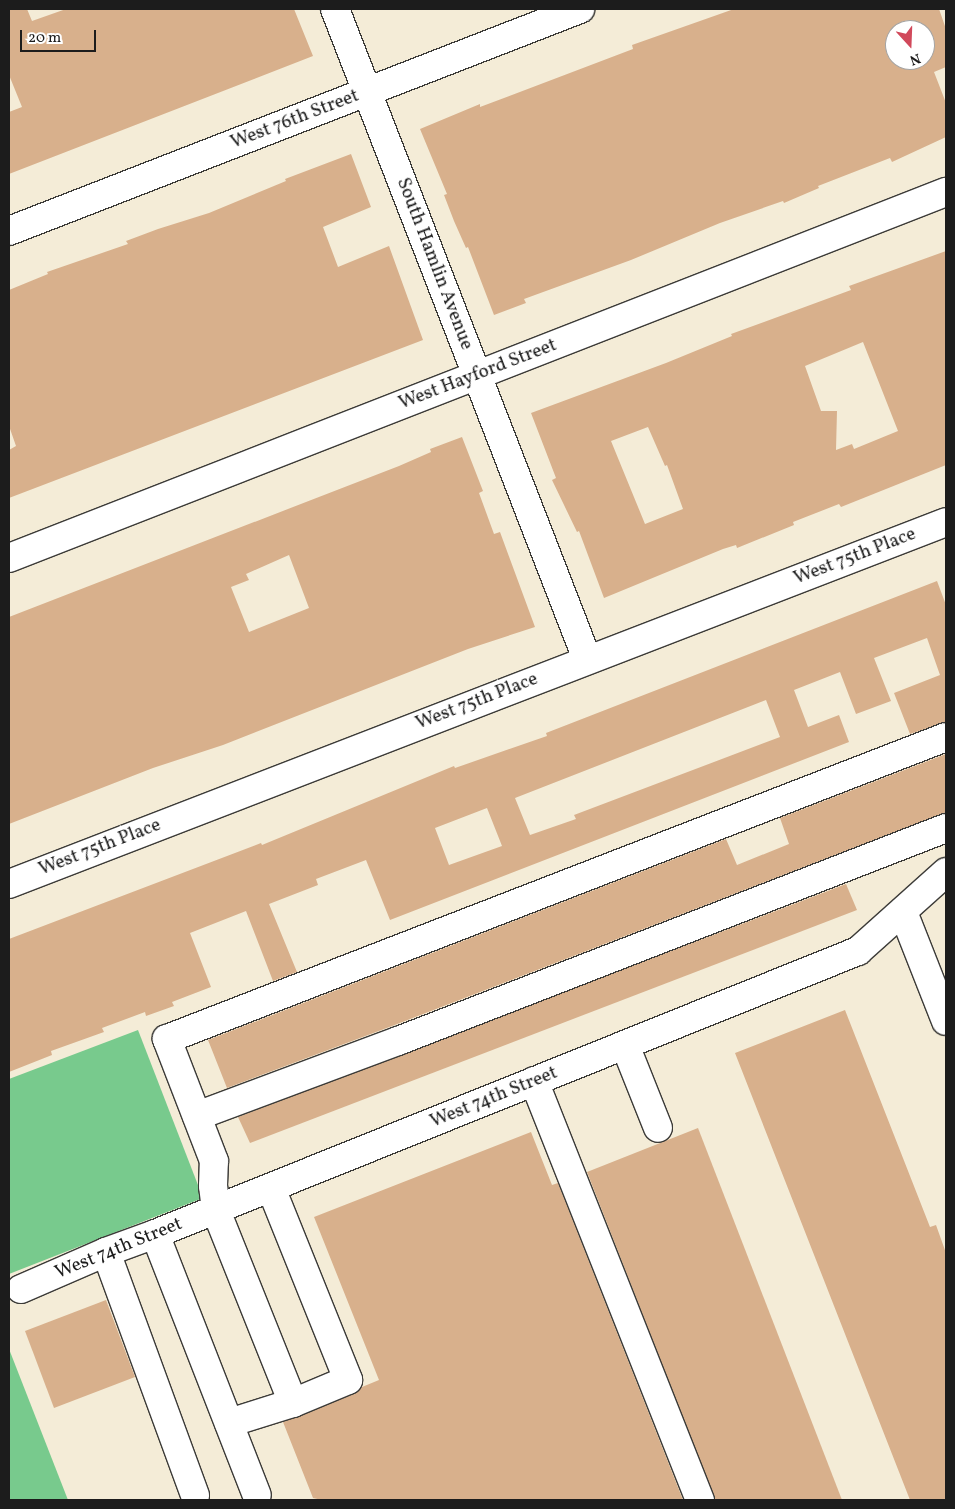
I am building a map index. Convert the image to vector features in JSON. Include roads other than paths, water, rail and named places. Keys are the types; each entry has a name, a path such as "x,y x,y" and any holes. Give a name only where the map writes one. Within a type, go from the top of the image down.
{"street":[{"name":"South Hamlin Avenue","path":"335,9 588,659"},
{"name":"West 76th Street","path":"9,231 580,9"},
{"name":"West Hayford Street","path":"9,558 946,192"},
{"name":"West 75th Place","path":"9,884 946,522"},
{"path":"293,1404 216,1210 213,1186 214,1161 167,1039 946,737"},
{"path":"197,1116 398,1041 946,828"},
{"name":"West 74th Street","path":"21,1288 106,1252 271,1188 858,951 946,872"},
{"path":"902,912 946,1021"},
{"path":"625,1045 658,1128"},
{"path":"534,1081 700,1500"},
{"path":"230,1423 293,1404 348,1380 271,1188"},
{"path":"155,1234 257,1495"},
{"path":"106,1252 194,1496"}]}
